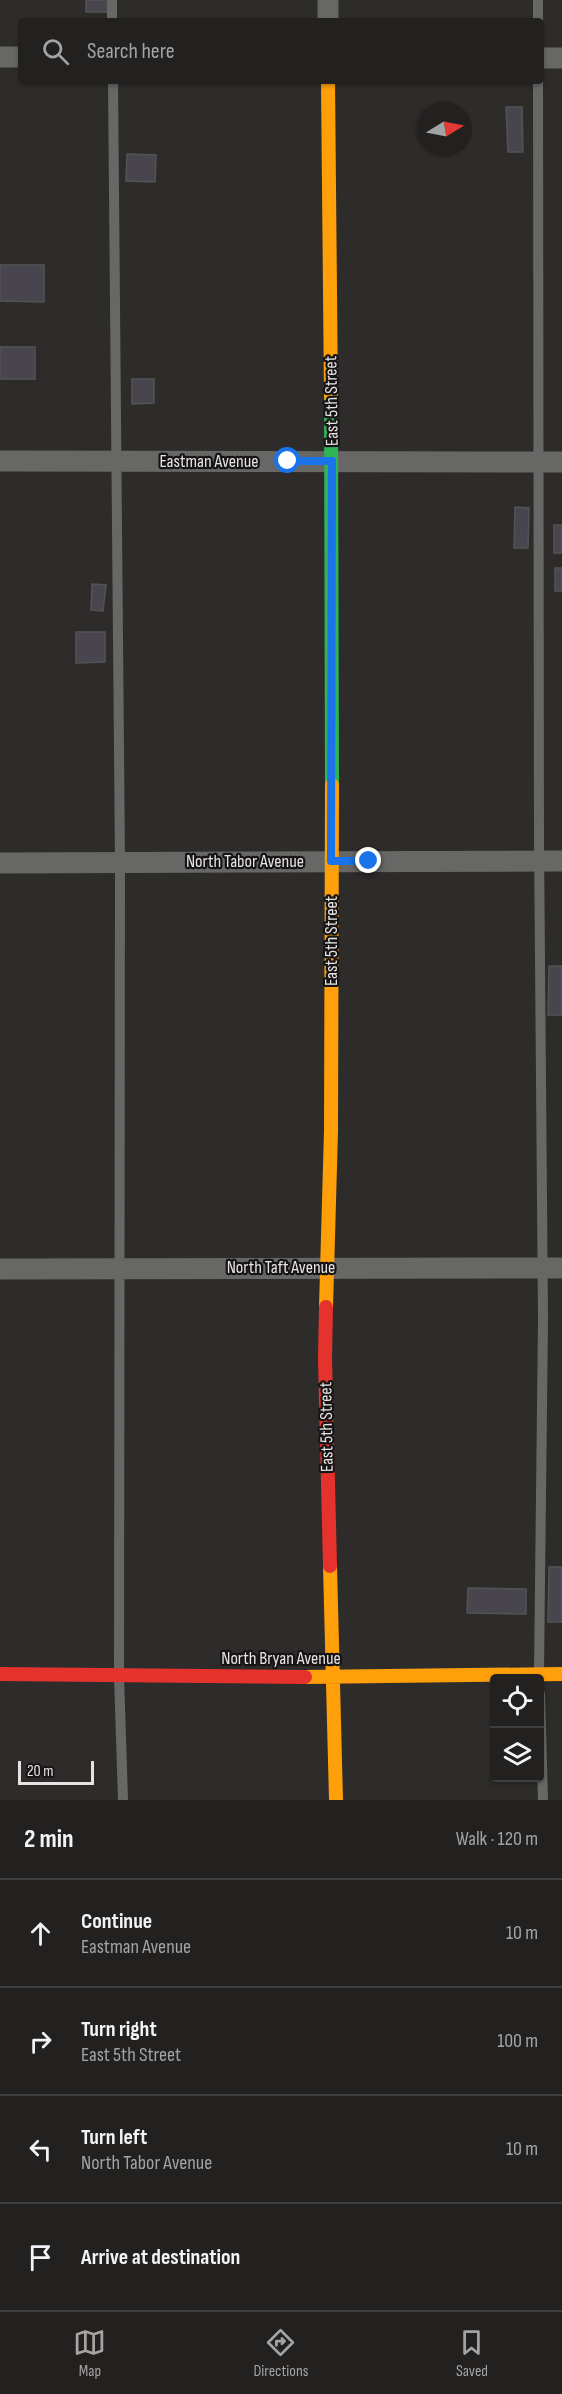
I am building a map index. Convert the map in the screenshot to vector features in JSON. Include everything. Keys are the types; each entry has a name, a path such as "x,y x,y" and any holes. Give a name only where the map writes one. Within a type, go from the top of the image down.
{"street":[{"path":"328,0 328,18"},
{"path":"0,57 18,57"},
{"path":"544,58 562,58"},
{"name":"East 5th Street","path":"328,84 332,461 331,1131 325,1358 331,1677 336,1800"},
{"name":"Eastman Avenue","path":"0,461 562,462"},
{"name":"North Tabor Avenue","path":"0,863 562,861"},
{"name":"North Taft Avenue","path":"0,1269 552,1268"},
{"name":"North Bryan Avenue","path":"0,1674 490,1677"},
{"name":"North Bryan Avenue","path":"544,1676 562,1674"}],"lane":[{"path":"112,0 112,18"},
{"path":"538,0 538,18"},
{"path":"113,84 120,862 120,1676 123,1800"},
{"path":"538,84 539,861 552,1268 539,1674"},
{"path":"541,1728 543,1800"}],"building":[{"path":"86,0 109,0 109,12 86,12"},
{"path":"506,107 522,107 523,152 508,152"},
{"path":"127,154 156,155 155,182 126,181"},
{"path":"0,265 44,265 44,302 0,301"},
{"path":"0,347 35,347 35,379 0,379"},
{"path":"132,379 154,379 154,403 132,404"},
{"path":"515,507 529,508 528,548 514,548"},
{"path":"554,525 562,525 562,553 554,553"},
{"path":"555,568 562,568 562,591 555,591"},
{"path":"92,584 106,585 103,611 91,610"},
{"path":"76,632 105,632 105,662 76,663"},
{"path":"549,966 562,966 562,1015 548,1015"},
{"path":"549,1567 562,1567 562,1622 548,1622"},
{"path":"468,1588 526,1589 526,1614 467,1613"}],"traffic: fast":[{"path":"331,397 332,785"}],"traffic: slow":[{"path":"328,84 331,397"},
{"path":"326,1307 331,1131 332,785"},
{"path":"330,1566 336,1800"},
{"path":"305,1677 562,1674"}],"traffic: jam":[{"path":"326,1307 330,1566"},
{"path":"0,1674 305,1677"}],"route":[{"path":"288,461 332,461 331,861 369,861"}]}
